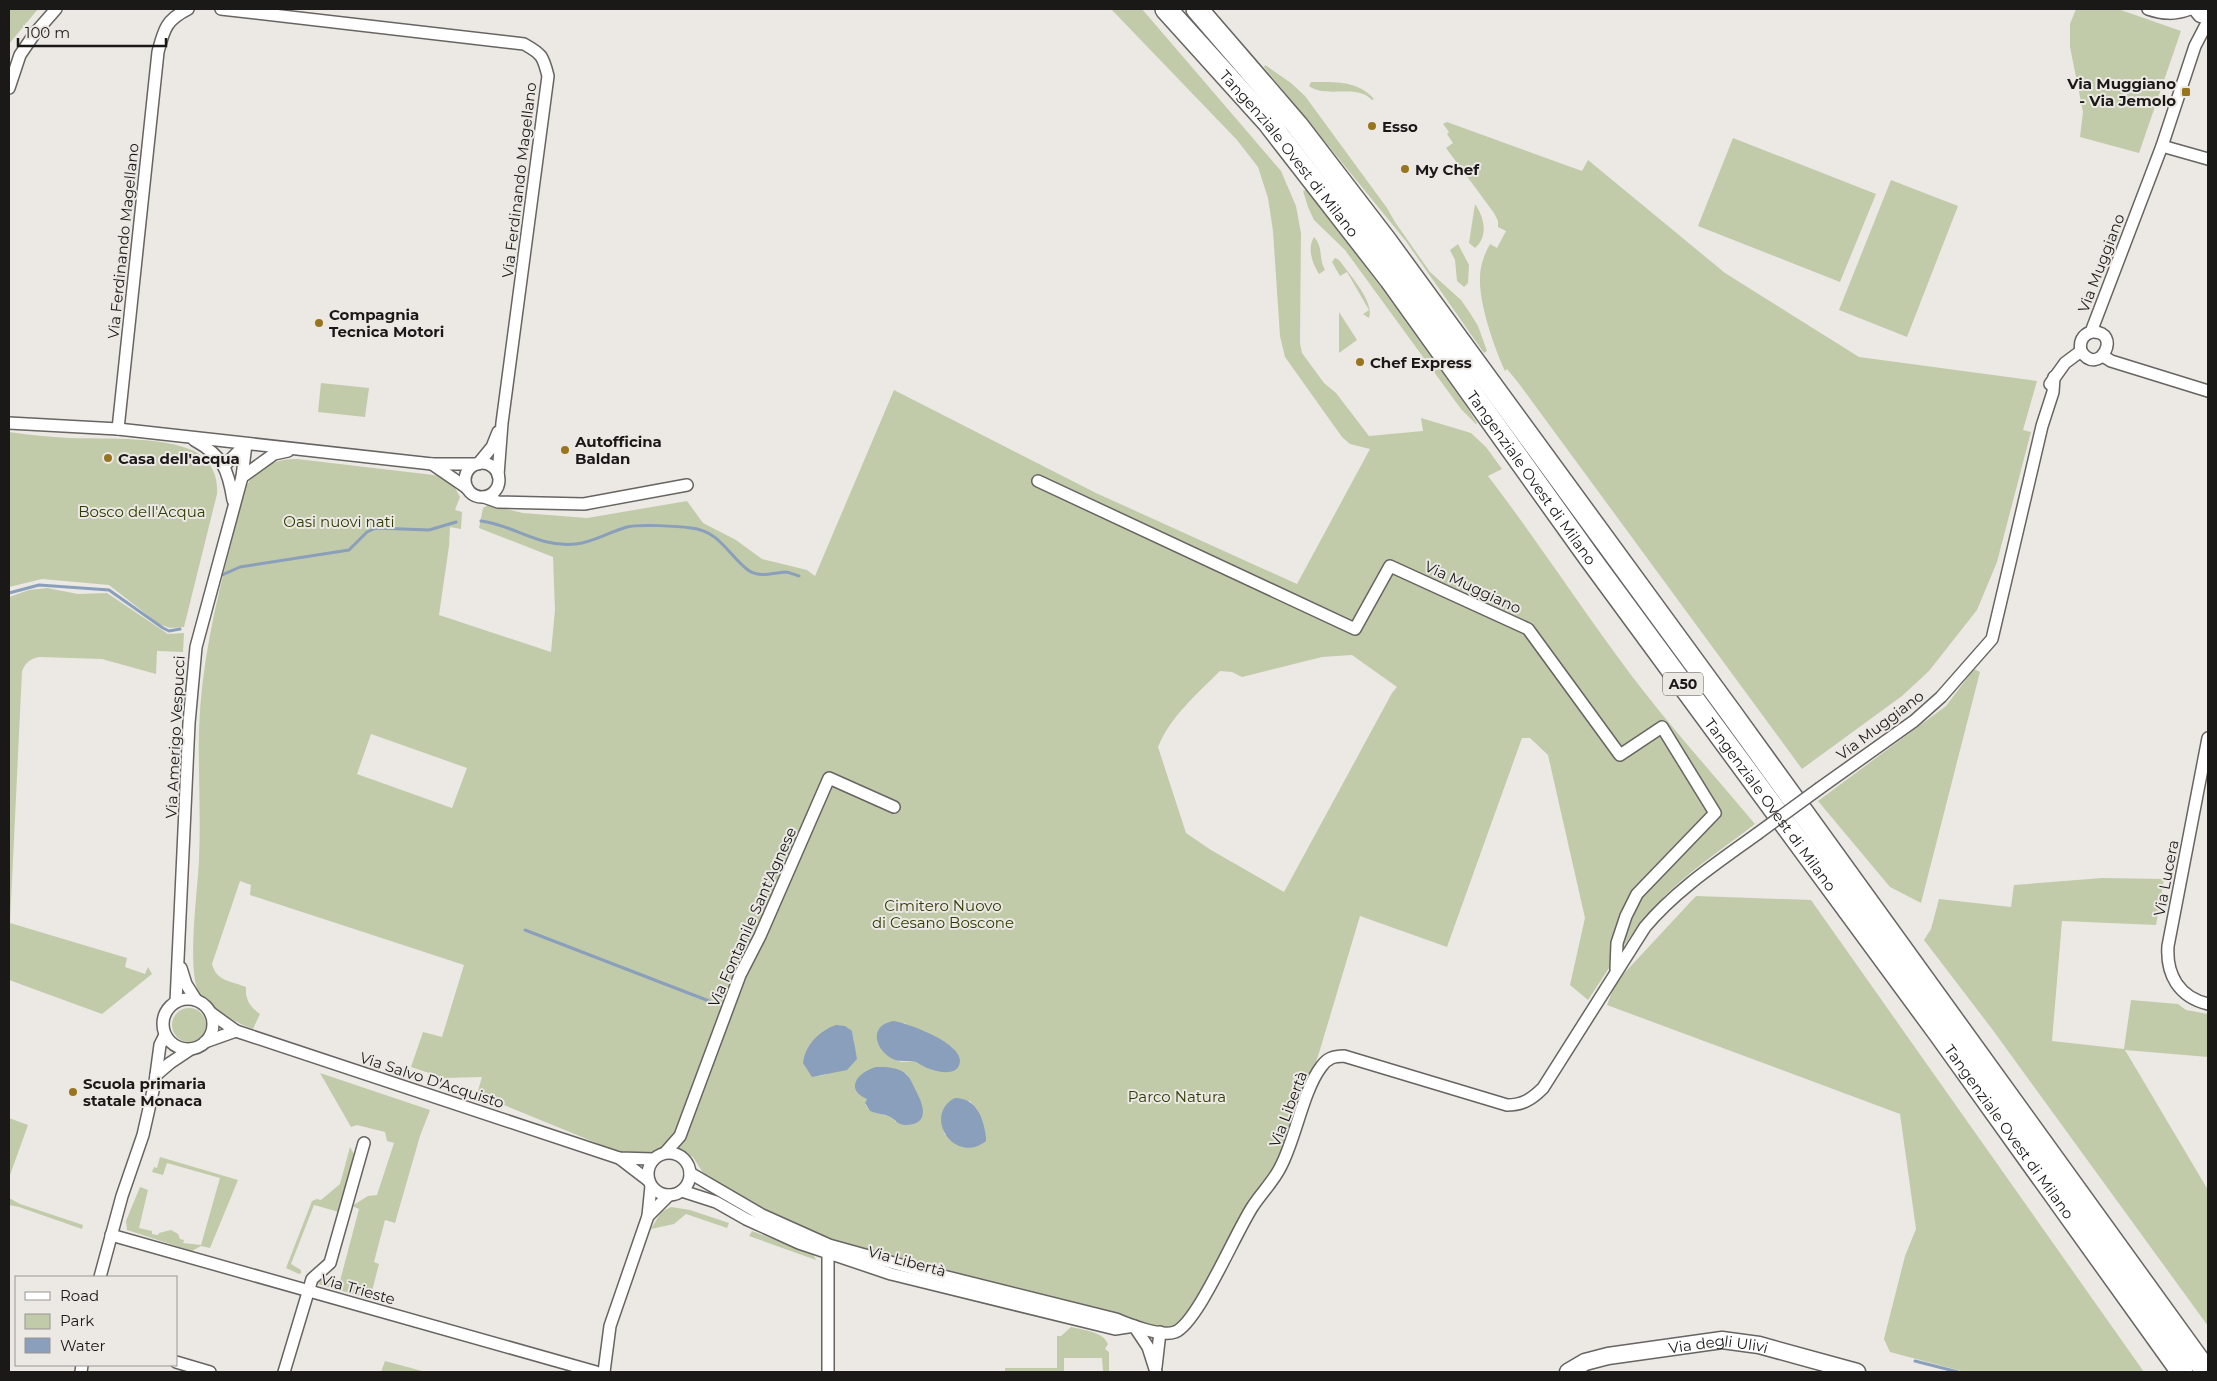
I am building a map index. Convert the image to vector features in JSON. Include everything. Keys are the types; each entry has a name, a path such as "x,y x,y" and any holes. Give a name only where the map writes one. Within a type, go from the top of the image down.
{"highway":[{"name":"Tangenziale Ovest di Milano","path":"1166,9 1268,122 1384,272 1589,557 1939,1033 2182,1372"},
{"name":"Tangenziale Ovest di Milano","path":"1196,9 1297,125 1386,241 1725,705 2207,1372"}],"street":[{"path":"9,88 20,55 35,33 56,9"},
{"name":"Via Ferdinando Magellano","path":"118,429 158,52 164,27 176,15 188,9"},
{"name":"Via Ferdinando Magellano","path":"221,9 524,44 539,52 544,61 548,76 502,423 498,479"},
{"path":"2148,9 2163,14 2201,13"},
{"name":"Via Muggiano","path":"1594,1006 1644,927 1663,906 1694,880 1914,720 1941,697 1992,639 2042,426 2041,412 2045,390 2065,363 2081,351 2082,339 2091,332 2162,146 2195,46 2201,13"},
{"path":"2162,146 2208,159"},
{"path":"2081,351 2090,359 2102,356 2108,348 2106,340 2101,334 2091,332"},
{"path":"2102,356 2111,361 2208,391"},
{"path":"9,423 118,429 432,464 488,464 506,494 518,501"},
{"name":"Via Ferdinando Magellano","path":"478,464 492,447 502,423"},
{"path":"188,437 217,456 224,466 229,478 234,504"},
{"path":"224,466 246,444"},
{"name":"Via Amerigo Vespucci","path":"100,1276 111,1235 143,1134 156,1075 160,1045 165,1035 163,1026 164,1016 176,1002 189,722 196,647 242,477 246,444"},
{"path":"242,477 274,454 298,449"},
{"path":"432,464 474,495 498,502 598,503 687,485"},
{"path":"467,488 467,474 478,464"},
{"path":"484,497 493,493 498,479"},
{"name":"Via Muggiano","path":"1038,481 1355,630 1390,566 1528,629 1620,755 1662,727 1715,813 1637,894 1626,916 1617,943 1616,970"},
{"name":"Via Lucera","path":"2208,738 2168,946 2167,960 2172,979 2179,988 2195,1000 2208,1004"},
{"name":"Via Fontanile Sant'Agnese","path":"680,1136 750,952 760,936 829,778 894,806"},
{"name":"Via Amerigo Vespucci","path":"179,946 181,967 186,984 196,1000 202,1003 211,1013"},
{"path":"176,1002 185,999 196,1000"},
{"name":"Via Libertà","path":"690,1173 762,1215 828,1249 891,1274 1115,1328 1134,1326 1160,1332 1175,1332 1185,1326 1199,1305 1253,1206 1282,1165 1315,1075 1326,1061 1332,1057 1344,1056 1496,1103 1516,1105 1532,1099 1543,1088 1594,1006"},
{"path":"205,1042 212,1032 213,1022 211,1013"},
{"name":"Via Salvo D'Acquisto","path":"211,1013 236,1031 619,1158"},
{"path":"156,1075 191,1049 236,1031"},
{"path":"165,1035 176,1046 191,1049"},
{"path":"619,1158 653,1159 665,1152 680,1136"},
{"path":"648,1216 669,1195 682,1191 686,1186 690,1173 684,1159 680,1136"},
{"path":"284,1372 312,1279 330,1263 364,1143"},
{"path":"665,1152 679,1155 684,1159"},
{"path":"619,1158 659,1193 669,1195"},
{"path":"604,1372 610,1326 648,1216 650,1184 648,1169 653,1159"},
{"name":"Via Libertà","path":"682,1191 716,1202 746,1219 798,1243 828,1249"},
{"name":"Via Trieste","path":"111,1235 596,1372"},
{"path":"828,1249 828,1372"},
{"path":"1134,1326 1148,1347 1156,1372"},
{"path":"1156,1372 1160,1332"},
{"name":"Via degli Ulivi","path":"1573,1369 1608,1356 1722,1340 1759,1345 1832,1369 1857,1372"},
{"path":"178,1363 210,1372"}],"green space":[{"path":"9,9 38,9 9,44"},
{"path":"1111,9 1142,9 1281,171 1296,206 1301,233 1300,343 1302,353 1324,383 1336,393 1369,436 1423,431 1421,418 1471,433 1486,447 1502,469 1488,476 1628,671 1675,730 1755,824 1665,895 1628,941 1588,1000 1570,985 1585,918 1548,755 1530,738 1522,738 1447,947 1360,916 1319,1053 1284,1150 1186,1319 1174,1327 1145,1325 829,1242 765,1211 705,1176 693,1157 663,1148 651,1154 621,1153 477,1094 482,1077 444,1078 411,1067 423,1032 442,1037 464,965 250,895 251,885 240,881 212,964 214,970 221,977 246,987 246,995 249,1002 253,1009 260,1014 253,1029 222,1013 202,996 198,991 195,979 193,946 200,827 200,706 206,660 214,613 240,501 251,479 272,463 297,459 442,476 455,488 460,497 455,510 462,512 461,529 450,527 439,615 551,652 555,610 553,557 479,528 483,508 488,505 523,513 587,518 687,501 703,523 736,540 762,559 807,570 815,576 894,390 1096,493 1297,584 1370,449 1350,444 1342,437 1285,357 1280,336 1273,231 1268,198 1258,167 1237,140","holes":["1352,655 1397,687 1284,892 1211,850 1186,833 1158,747 1177,716 1193,697 1220,671 1232,672 1242,677 1322,657","371,734 467,768 452,808 357,774","904,1023 952,1047 960,1061 954,1069 915,1061 901,1062 884,1051 877,1041 877,1036","852,1031 854,1042 827,1074 819,1076","906,1073 914,1088 896,1122 891,1117 870,1111 865,1104 867,1099","970,1101 977,1109 986,1137 945,1135 942,1119 948,1104"]},
{"path":"2076,9 2118,9 2181,31 2139,153 2080,137 2083,112 2070,47 2070,24"},
{"path":"1265,65 1291,83 1305,96 1387,208 1430,272 1461,300 1478,326 1487,351 1484,353 1405,240 1264,67"},
{"path":"1311,82 1336,82 1353,85 1368,93 1374,99 1372,100 1358,92 1317,90 1309,86"},
{"path":"1447,122 1582,171 1588,160 1725,273 1859,357 2037,381 2023,430 2031,432 1997,562 1977,610 1929,671 1902,696 1802,769 1520,385 1507,369 1505,371 1496,350 1485,313 1480,278 1483,260 1490,244 1497,248 1506,231 1498,227 1498,221 1494,213 1446,148 1453,143 1447,134 1449,132 1443,124"},
{"path":"1733,138 1876,194 1840,282 1698,226"},
{"path":"1891,180 1958,206 1907,337 1839,310"},
{"path":"1306,190 1377,282 1466,406 1476,424 1461,409 1345,250 1314,220 1303,191"},
{"path":"1475,204 1483,220 1484,232 1475,248 1469,243"},
{"path":"1314,237 1319,245 1325,270 1319,274 1311,256 1311,246"},
{"path":"1458,244 1469,265 1468,283 1464,287 1457,281 1455,260 1450,250"},
{"path":"1335,258 1339,260 1365,296 1370,311 1369,318 1363,314 1369,310 1347,272 1340,276 1332,262"},
{"path":"1339,312 1357,340 1339,353"},
{"path":"321,383 369,388 365,417 318,412"},
{"name":"Bosco dell'Acqua","path":"9,432 62,438 155,441 187,448 199,454 208,462 217,482 217,494 184,627 170,628 159,624 109,585 42,579 9,587"},
{"path":"47,588 78,594 107,593 168,634 184,633 183,652 157,651 156,674 102,659 39,657 29,661 22,671 10,923 127,958 125,967 145,974 148,967 152,974 102,1014 9,980 9,597 29,590"},
{"path":"1974,669 1980,672 1921,903 1890,887 1818,801 1946,706"},
{"path":"2102,878 2164,879 2156,925 2062,921 2052,1041 2124,1049 2131,1000 2178,1004 2186,1010 2208,1014 2208,1057 2125,1050 2208,1190 2208,1326 1992,1029 1924,940 1931,929 1939,899 2011,907 2014,885"},
{"path":"1696,896 1811,900 2144,1372 1965,1372 1890,1352 1884,1339 1905,1256 1916,1229 1900,1114 1607,1005 1616,982"},
{"path":"189,1008 201,1013 206,1025 201,1037 189,1042 177,1037 172,1025 177,1013"},
{"path":"320,1073 430,1110 420,1136 395,1223 385,1220 374,1262 379,1264 370,1299 318,1284 323,1278 340,1281 359,1209 352,1206 368,1196 377,1195 394,1143 387,1141 385,1132 357,1125 351,1127"},
{"path":"9,1118 28,1125 10,1175 9,1175"},
{"path":"350,1147 355,1156 339,1212 314,1205 291,1264 301,1270 301,1273 299,1274 286,1268 312,1201 321,1200 340,1184"},
{"path":"160,1157 238,1180 210,1248 201,1246 192,1251 127,1230 126,1221 140,1187 148,1190 139,1228 152,1231 152,1234 158,1235 159,1233 171,1230 178,1234 180,1239 184,1240 183,1243 201,1245 220,1178 167,1163 163,1175 152,1172 154,1167 157,1168"},
{"path":"9,1198 20,1204 83,1225 82,1229 9,1205"},
{"path":"671,1207 690,1210 729,1223 727,1228 686,1214 674,1224 651,1229 661,1212"},
{"path":"752,1231 813,1254 816,1260 749,1236"},
{"path":"1071,1327 1102,1336 1108,1344 1105,1349 1109,1352 1109,1372 1103,1372 1102,1358 1064,1358 1064,1372 1005,1372 1005,1368 1057,1368 1057,1336 1061,1336"},
{"path":"385,1361 426,1372 381,1372"}],"water":[{"path":"893,1021 921,1029 942,1040 957,1053 960,1060 959,1066 949,1072 935,1071 916,1062 896,1060 887,1055 878,1044 877,1033 885,1024"},
{"path":"836,1025 845,1026 852,1031 857,1059 847,1070 812,1077 803,1063 804,1056 810,1045 819,1035"},
{"path":"876,1067 896,1069 908,1076 919,1096 922,1107 922,1118 919,1122 903,1125 890,1117 870,1111 865,1103 867,1099 860,1095 855,1086 859,1077"},
{"path":"955,1098 969,1101 978,1110 983,1123 986,1141 974,1147 963,1147 953,1143 946,1135 942,1126 941,1115 946,1106"}],"waterway":[{"path":"481,521 493,523 538,540 563,544 583,543 632,526 691,528 701,530 717,539 741,564 752,572 757,574 785,572 799,576"},
{"path":"222,575 240,567 349,550 367,532 376,528 429,530 456,522"},
{"path":"9,593 39,585 109,590 163,628 169,631 180,629"},
{"path":"525,930 709,1001"},
{"path":"1915,1361 1958,1372"}],"place":[{"name":"Via Muggiano - Via Jemolo","path":"2186,92"},
{"name":"Esso","path":"1372,126"},
{"name":"My Chef","path":"1405,169"},
{"name":"Compagnia Tecnica Motori","path":"319,323"},
{"name":"Chef Express","path":"1360,362"},
{"name":"Autofficina Baldan","path":"565,450"},
{"name":"Casa dell'acqua","path":"108,458"},
{"name":"Scuola primaria statale Monaca","path":"73,1092"}],"park label":[{"name":"Oasi nuovi nati","path":"339,521"},
{"name":"Cimitero Nuovo di Cesano Boscone","path":"943,914"},
{"name":"Parco Natura","path":"1177,1096"}]}
